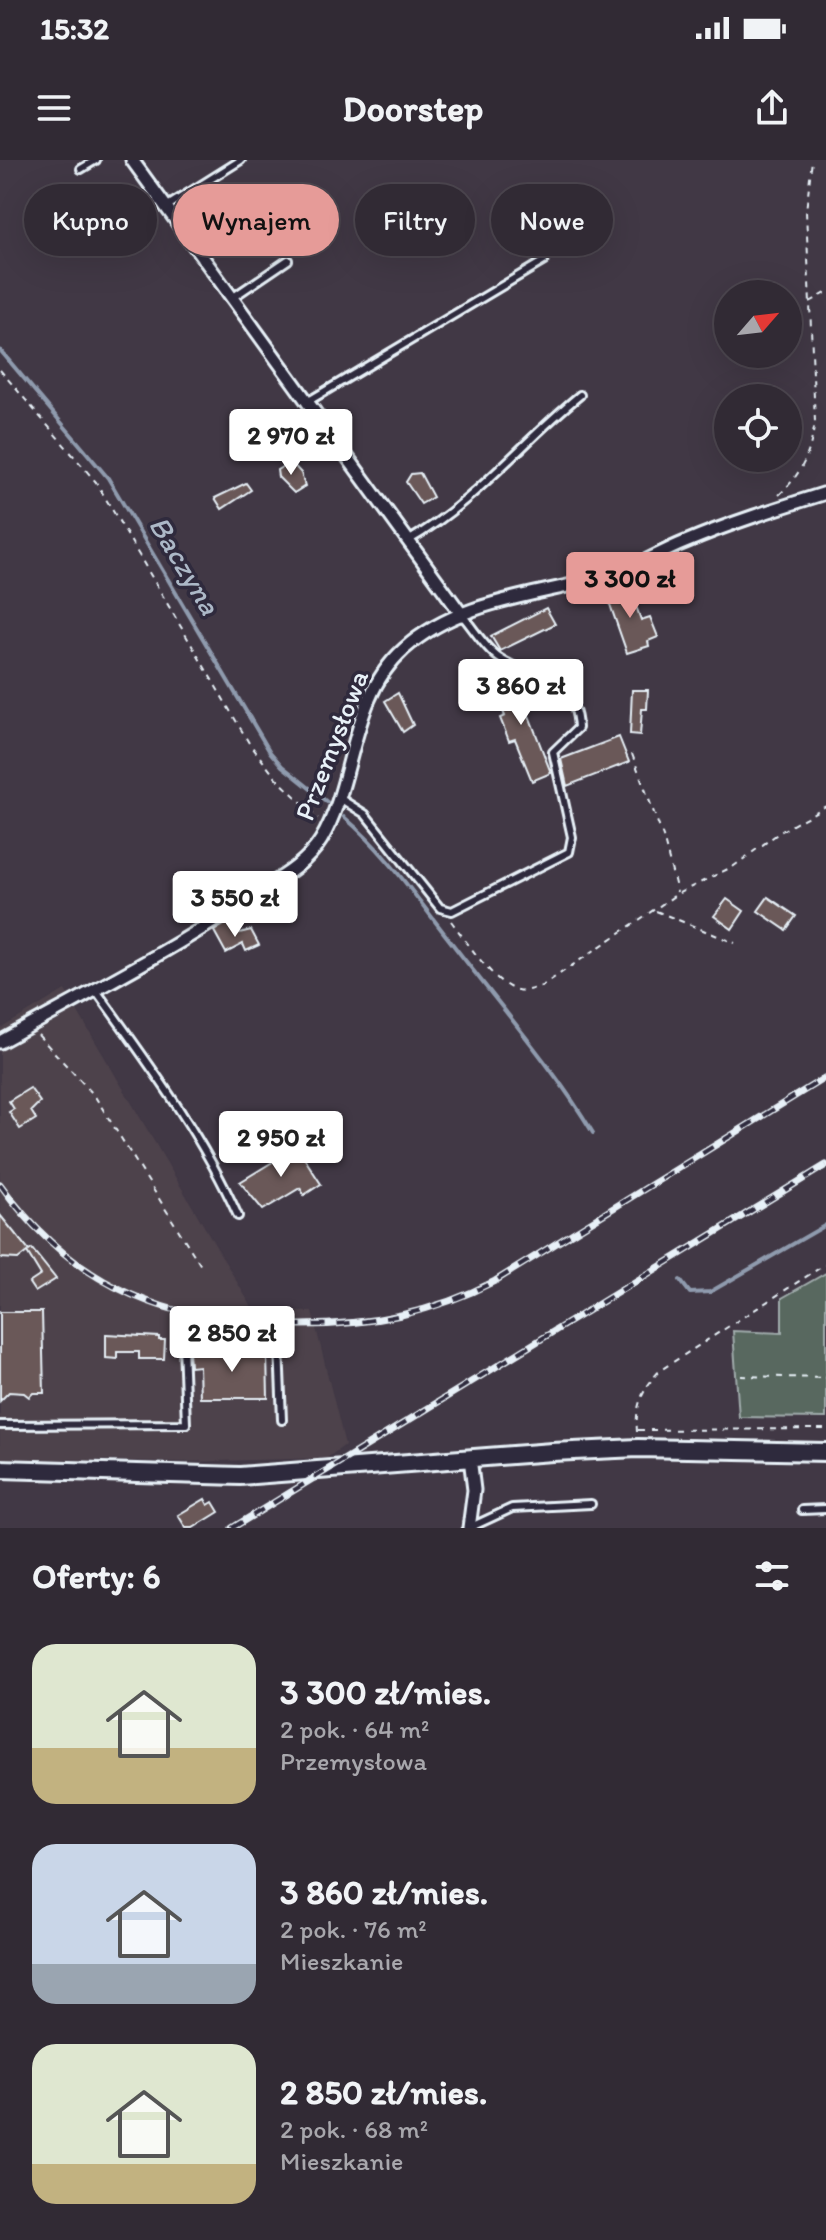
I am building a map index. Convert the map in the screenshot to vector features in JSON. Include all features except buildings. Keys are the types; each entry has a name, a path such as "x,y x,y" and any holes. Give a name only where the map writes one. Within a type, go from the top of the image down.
{"main road":[{"path":"0,1469 240,1476 638,1448 826,1452"}],"street":[{"path":"132,160 462,615"},
{"name":"Przemysłowa","path":"0,1042 195,935 308,857 341,799 366,708 377,683 406,647 462,615 524,593 591,581 626,570 713,531 826,493"},
{"path":"469,1528 474,1490 470,1458"}],"lane":[{"path":"81,169 96,160"},
{"path":"166,207 241,160"},
{"path":"232,298 288,260"},
{"path":"307,402 544,261"},
{"path":"408,541 454,512 540,427 580,395"},
{"path":"341,799 365,814 440,908 462,909 509,880 564,856 572,844 553,752 578,728 577,715 554,682 500,659 462,615"},
{"path":"95,989 183,1113 219,1174 238,1216"},
{"path":"0,1425 186,1424 183,1344 279,1346 282,1420"},
{"path":"469,1528 512,1508 591,1504"},
{"path":"802,1510 826,1509"}],"path":[{"path":"777,496 797,478 810,457 815,422 806,211 812,160"},
{"path":"809,303 826,293"},
{"path":"0,370 96,482 249,743 276,778 327,828"},
{"path":"632,754 663,837 677,894"},
{"path":"440,908 492,973 508,987 526,991 542,986 608,938 677,894 734,866 780,832 826,806"},
{"path":"655,910 735,943"},
{"path":"29,1026 94,1095 203,1269"},
{"path":"638,1448 635,1411 659,1371 826,1264"},
{"path":"741,1376 826,1378"},
{"path":"637,1430 826,1429"}],"shaded area":[{"path":"65,990 254,1311 312,1312 345,1445 327,1458 180,1462 0,1458 0,1029"}],"green space":[{"path":"826,1273 826,1418 739,1417 733,1331 782,1333 782,1298"}],"waterway":[{"name":"Baczyna","path":"0,350 108,478 270,752 282,766 327,802"},
{"name":"Baczyna","path":"344,817 374,845 400,876 543,1059 593,1133"},
{"name":"Baczyna","path":"680,1280 690,1293 710,1292 826,1225"}],"railway":[{"path":"0,1184 29,1221 61,1251 131,1295 170,1309 255,1324 301,1325 377,1320 425,1309 495,1281 826,1077"},
{"path":"232,1528 826,1165"}]}
